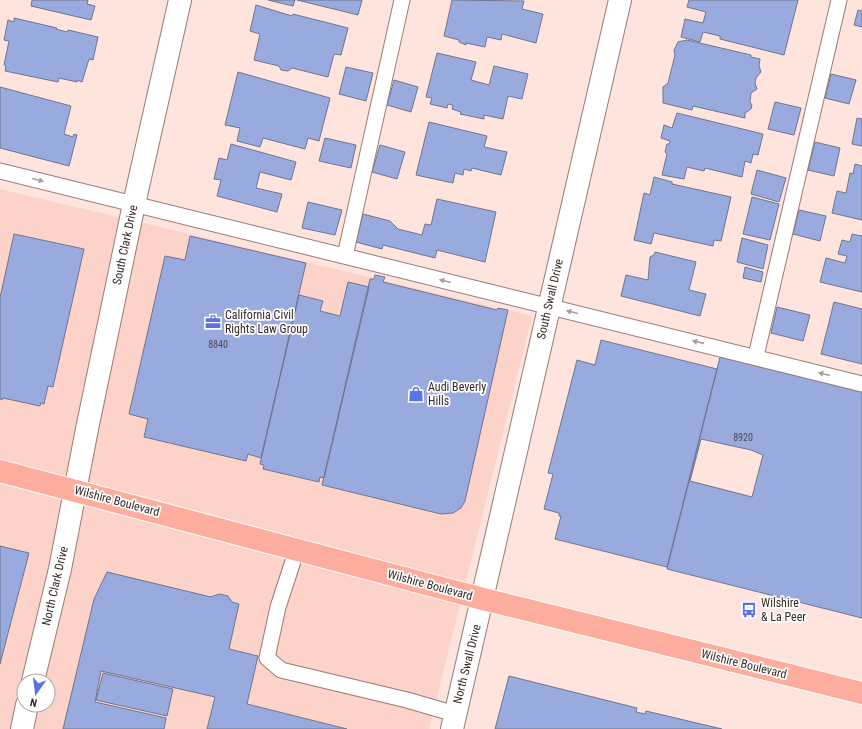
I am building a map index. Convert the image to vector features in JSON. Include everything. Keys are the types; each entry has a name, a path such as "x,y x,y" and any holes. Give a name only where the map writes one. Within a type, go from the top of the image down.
{"main road":[{"name":"Wilshire Boulevard","path":"0,471 483,599 862,693"}],"street":[{"name":"South Clark Drive","path":"75,490 134,204 180,0"},
{"name":"South Swall Drive","path":"483,599 548,306 620,0"},
{"name":"North Clark Drive","path":"35,673 60,569 75,490"},
{"name":"North Swall Drive","path":"453,721 483,599"},
{"path":"22,729 25,713"}],"lane":[{"path":"345,256 402,0"},
{"path":"756,356 840,0"},
{"path":"0,171 756,356 862,384"},
{"path":"297,549 278,607 267,658 281,670 407,700 453,721"}],"shaded area":[{"path":"0,189 532,316 429,729 0,729"}],"building":[{"path":"32,0 88,0 87,4 95,6 91,20 31,6"},
{"path":"268,0 295,0 293,6"},
{"path":"297,0 362,0 358,15"},
{"path":"452,0 524,1 522,9 543,14 536,43 502,34 501,40 487,37 485,47 466,43 466,45 459,42 459,40 444,36"},
{"path":"689,0 798,0 784,55 720,39 720,36 703,32 700,42 681,37 685,19 703,23 706,12 687,7"},
{"path":"256,5 292,16 293,14 348,28 341,55 334,54 328,77 292,68 288,71 281,70 279,66 254,60 260,34 250,31"},
{"path":"858,10 862,11 862,27 854,25"},
{"path":"14,18 57,28 56,29 67,32 68,30 98,37 93,60 89,59 82,82 59,78 58,82 5,71 6,66 4,65 9,41 4,40 8,20 14,22"},
{"path":"687,40 751,55 751,57 760,59 759,66 761,72 756,78 755,83 757,89 751,93 750,102 752,105 751,109 745,113 745,118 693,106 692,110 663,103 663,87 668,83 675,55 674,50 678,42"},
{"path":"437,53 476,62 471,80 489,85 494,66 528,74 522,99 508,96 503,119 484,115 484,119 460,114 461,112 452,109 453,105 448,104 447,108 430,104 432,98 426,97"},
{"path":"346,67 373,73 366,101 339,94"},
{"path":"238,72 330,98 319,141 308,138 305,149 263,138 260,147 237,141 240,128 225,125"},
{"path":"831,74 856,80 849,104 825,98"},
{"path":"394,80 418,87 411,112 387,105"},
{"path":"0,87 71,106 64,134 73,137 74,134 77,135 69,166 0,148"},
{"path":"775,102 801,108 794,135 768,129"},
{"path":"677,113 763,134 758,155 753,154 751,163 745,161 742,177 705,168 704,171 687,167 684,179 662,175 667,154 665,152 667,144 669,144 670,141 661,138 664,125 672,128"},
{"path":"857,118 862,119 862,146 852,144"},
{"path":"429,122 487,136 484,147 507,152 501,175 472,168 471,171 464,169 463,175 455,173 453,183 416,175"},
{"path":"325,138 356,145 351,168 319,161"},
{"path":"815,142 840,148 834,176 808,170"},
{"path":"231,144 296,162 291,180 260,172 256,188 282,194 277,212 217,196 221,180 214,179 219,158 227,160"},
{"path":"380,145 405,152 397,179 372,172"},
{"path":"855,164 862,166 862,220 832,213 837,191 846,193 850,173 853,174"},
{"path":"757,170 786,178 779,202 751,194"},
{"path":"654,177 672,182 672,184 731,197 721,241 714,240 713,246 654,233 651,244 634,240 644,193 650,195"},
{"path":"752,197 779,204 770,240 743,234"},
{"path":"437,199 496,212 485,262 437,250 435,258 383,245 382,249 356,242 363,214 390,221 398,229 422,235 425,224 431,225"},
{"path":"308,202 342,210 335,235 302,228"},
{"path":"799,210 826,216 820,241 793,234"},
{"path":"14,234 84,249 53,387 48,386 44,404 41,403 40,406 3,398 2,400 0,399 0,298"},
{"path":"852,234 862,236 862,292 820,282 826,258 845,263 847,256 838,254 842,240 850,242"},
{"path":"190,236 306,263 261,458 248,454 246,461 144,437 148,419 129,414 165,256 185,260"},
{"path":"742,238 768,245 763,269 737,262"},
{"path":"655,252 696,262 689,290 706,294 700,316 621,296 626,275 648,280 650,257 654,255"},
{"path":"745,267 763,272 761,282 743,278"},
{"name":"Audi Beverly Hills","path":"375,275 385,277 383,282 497,310 498,308 508,310 465,501 461,508 453,513 441,514 322,485 370,279 374,279"},
{"path":"348,282 369,287 324,478 320,477 319,482 263,469 264,465 260,464 299,295 323,301 320,311 340,316"},
{"path":"834,302 862,309 862,364 821,354"},
{"path":"777,307 810,315 803,341 771,333"},
{"path":"601,340 717,369 667,567 555,539 561,516 559,516 559,513 544,509 553,474 548,473 577,360 595,365"},
{"path":"720,357 862,392 862,618 667,569","holes":["701,439 751,450 763,455 752,497 690,481"]},
{"path":"0,546 29,553 0,664"},
{"path":"107,572 211,597 219,594 228,596 232,602 239,604 229,649 258,656 247,704 347,729 207,729 215,697 101,671 95,702 166,718 164,729 63,729 94,599"},
{"path":"103,673 173,689 167,716 96,700"},
{"path":"509,676 637,708 636,712 645,714 646,711 722,729 495,729"}],"place":[{"name":"California Civil Rights Law Group","path":"213,322"},
{"name":"Audi Beverly Hills","path":"416,394"},
{"name":"Wilshire & La Peer","path":"749,610"}]}
